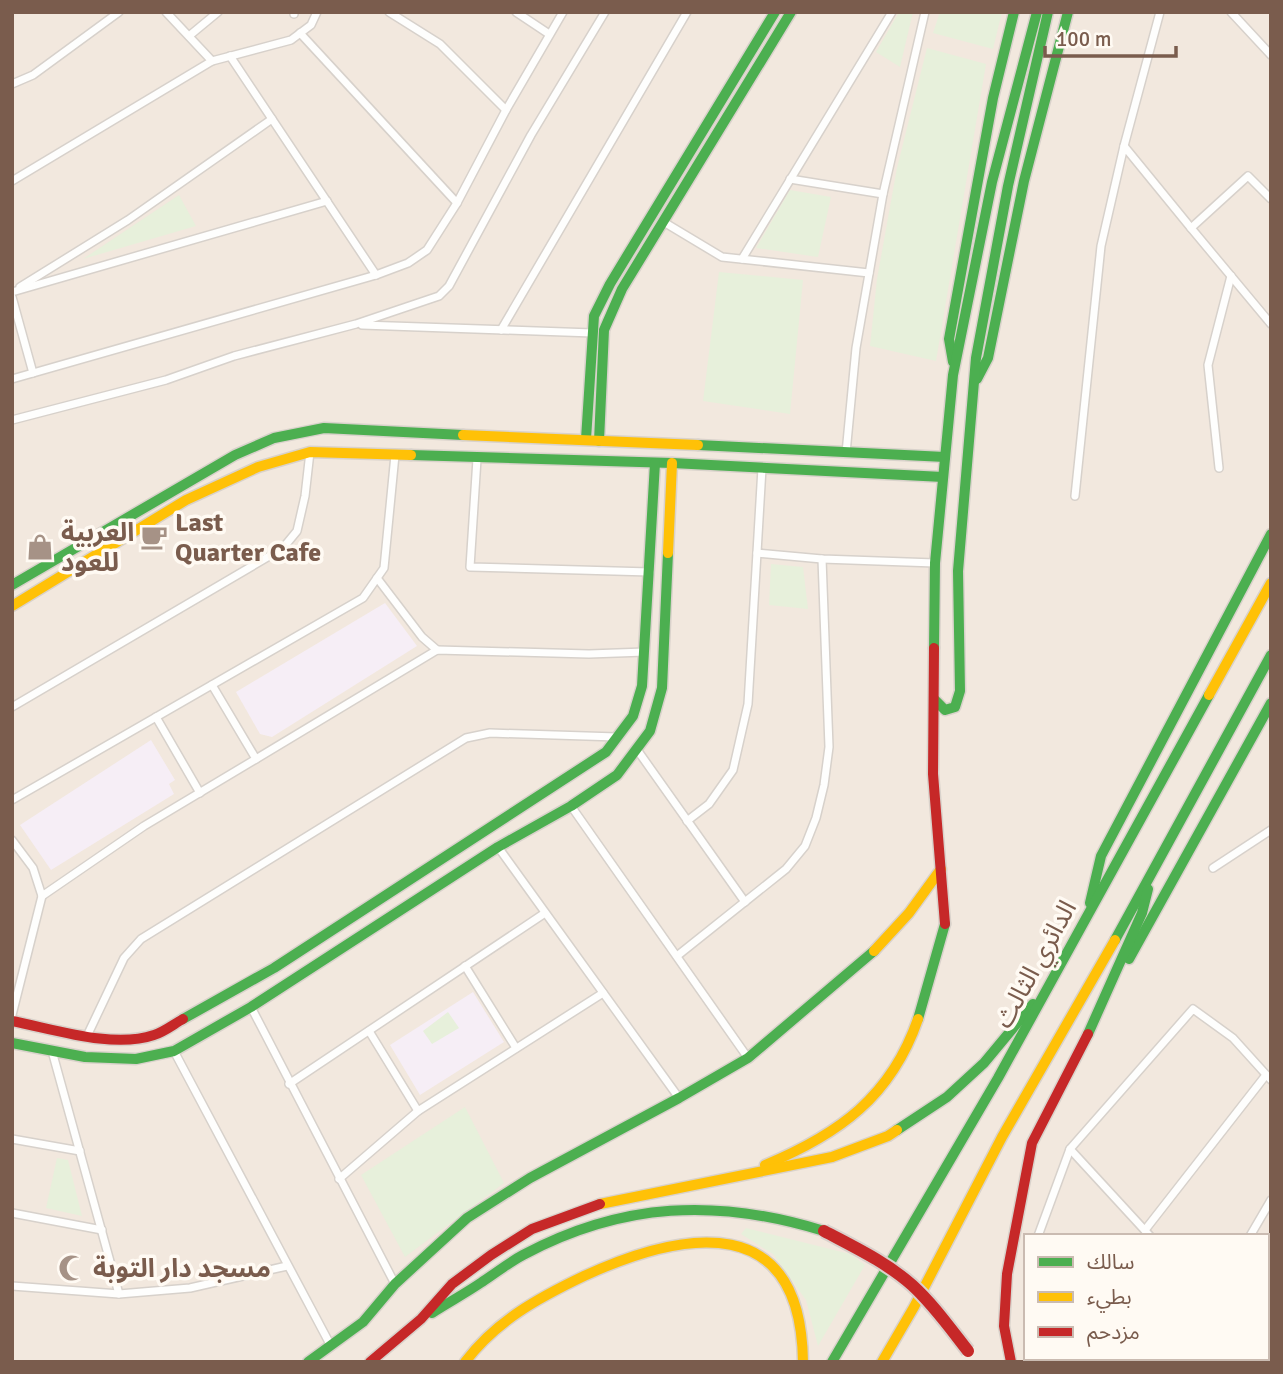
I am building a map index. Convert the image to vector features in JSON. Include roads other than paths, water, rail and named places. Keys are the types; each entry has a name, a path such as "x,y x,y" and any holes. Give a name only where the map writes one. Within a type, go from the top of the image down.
{"main road":[{"path":"593,440 594,316 610,284 775,12"},
{"path":"593,440 604,330 622,289 791,12"},
{"path":"954,368 949,340 993,98 1014,12"},
{"path":"731,1179 821,1140 853,1117 879,1089 901,1060 915,1027 945,924 933,774 935,563 945,457 954,368 992,182 1037,12"},
{"path":"934,699 945,709 955,707 960,691 958,571 976,358 1008,186 1048,12"},
{"path":"974,386 988,358 1024,181 1068,12"},
{"path":"13,583 235,455 274,438 324,428 945,457"},
{"path":"12,606 186,500 258,467 310,452 672,463 943,477"},
{"path":"12,1021 87,1036 126,1040 155,1035 274,968 606,752 633,716 642,686 655,463"},
{"path":"12,1044 85,1057 136,1059 174,1051 251,1007 498,847 571,806 617,775 638,751 650,731 662,688 672,463"},
{"path":"1086,919 1101,856 1271,534"},
{"path":"1244,583 1271,555"},
{"name":"الدائري الثالث","path":"832,1362 992,1089 1271,583"},
{"path":"882,1362 913,1312 975,1185 1271,655"},
{"path":"1102,1004 1158,909 1271,703"},
{"path":"1011,1362 1004,1326 1007,1274 1032,1143 1102,1004 1142,913 1154,868"},
{"path":"308,1362 363,1322 395,1284 467,1218 552,1166 748,1058 870,955 909,913 941,869"},
{"path":"421,1319 452,1284 491,1255 533,1229 571,1213 614,1200 832,1157 888,1136 947,1097 984,1063 1050,983"},
{"path":"370,1362 421,1319 522,1255 584,1228 642,1212 692,1208 756,1212 797,1221 824,1231 903,1278 932,1305 971,1356"},
{"path":"465,1362 477,1344 502,1320 536,1299 624,1258 671,1245 707,1241 738,1247 761,1259 783,1278 797,1309 804,1340 803,1362"}],"street":[{"path":"12,84 33,75 119,12"},
{"path":"166,12 212,61"},
{"path":"188,36 218,12"},
{"path":"12,181 212,61 290,40 312,25 317,12"},
{"path":"390,12 440,44 506,110"},
{"path":"516,12 549,34"},
{"path":"12,379 408,264 427,250 457,203 506,110 563,12"},
{"path":"12,420 166,380 234,356 356,324 439,296 449,286 531,135 605,12"},
{"path":"501,330 687,12"},
{"path":"742,259 892,12"},
{"path":"846,453 856,348 883,194 925,12"},
{"path":"1075,496 1101,246 1124,146 1160,12"},
{"path":"1231,12 1271,55"},
{"path":"300,33 457,203"},
{"path":"230,56 376,275"},
{"path":"12,294 128,220 272,119"},
{"path":"1124,146 1271,324"},
{"path":"1191,228 1248,177 1271,199"},
{"path":"790,180 883,194"},
{"path":"12,294 327,201"},
{"path":"663,221 722,257 869,273"},
{"path":"1219,468 1208,365 1231,276"},
{"path":"12,294 33,373"},
{"path":"356,324 593,333"},
{"path":"12,707 283,548 297,531 305,496 310,452"},
{"path":"12,800 363,598 384,568 395,455"},
{"path":"477,458 470,567 650,572"},
{"path":"687,821 709,804 733,769 748,704 762,468"},
{"path":"757,553 822,559 935,563"},
{"path":"677,956 786,869 805,846 816,818 829,747 822,559"},
{"path":"377,578 422,637 437,650"},
{"path":"42,896 144,826 437,650 589,654 645,652"},
{"path":"212,685 256,759"},
{"path":"156,717 200,793"},
{"path":"87,1036 124,958 141,939 466,738 490,733 617,737"},
{"path":"638,751 745,902"},
{"path":"571,806 748,1058"},
{"path":"1213,868 1271,830"},
{"path":"12,840 33,868 42,896 12,1015"},
{"path":"498,847 679,1098"},
{"path":"289,1084 545,913"},
{"path":"465,966 516,1048"},
{"path":"339,1180 418,1111 603,993"},
{"path":"251,1007 395,1284"},
{"path":"1039,1234 1070,1149 1193,1009 1233,1038 1268,1078 1148,1233 1070,1149"},
{"path":"369,1031 418,1111"},
{"path":"52,1051 119,1294"},
{"path":"174,1051 331,1346"},
{"path":"12,1139 80,1151"},
{"path":"1251,1234 1271,1200"},
{"path":"12,1213 102,1230"},
{"path":"12,1286 119,1294 190,1288 287,1266"}],"place":[{"name":"Last Quarter Cafe","path":"154,537"},
{"name":"العربية للعود","path":"40,547"},
{"name":"مسجد دار التوبة","path":"72,1268"}]}
